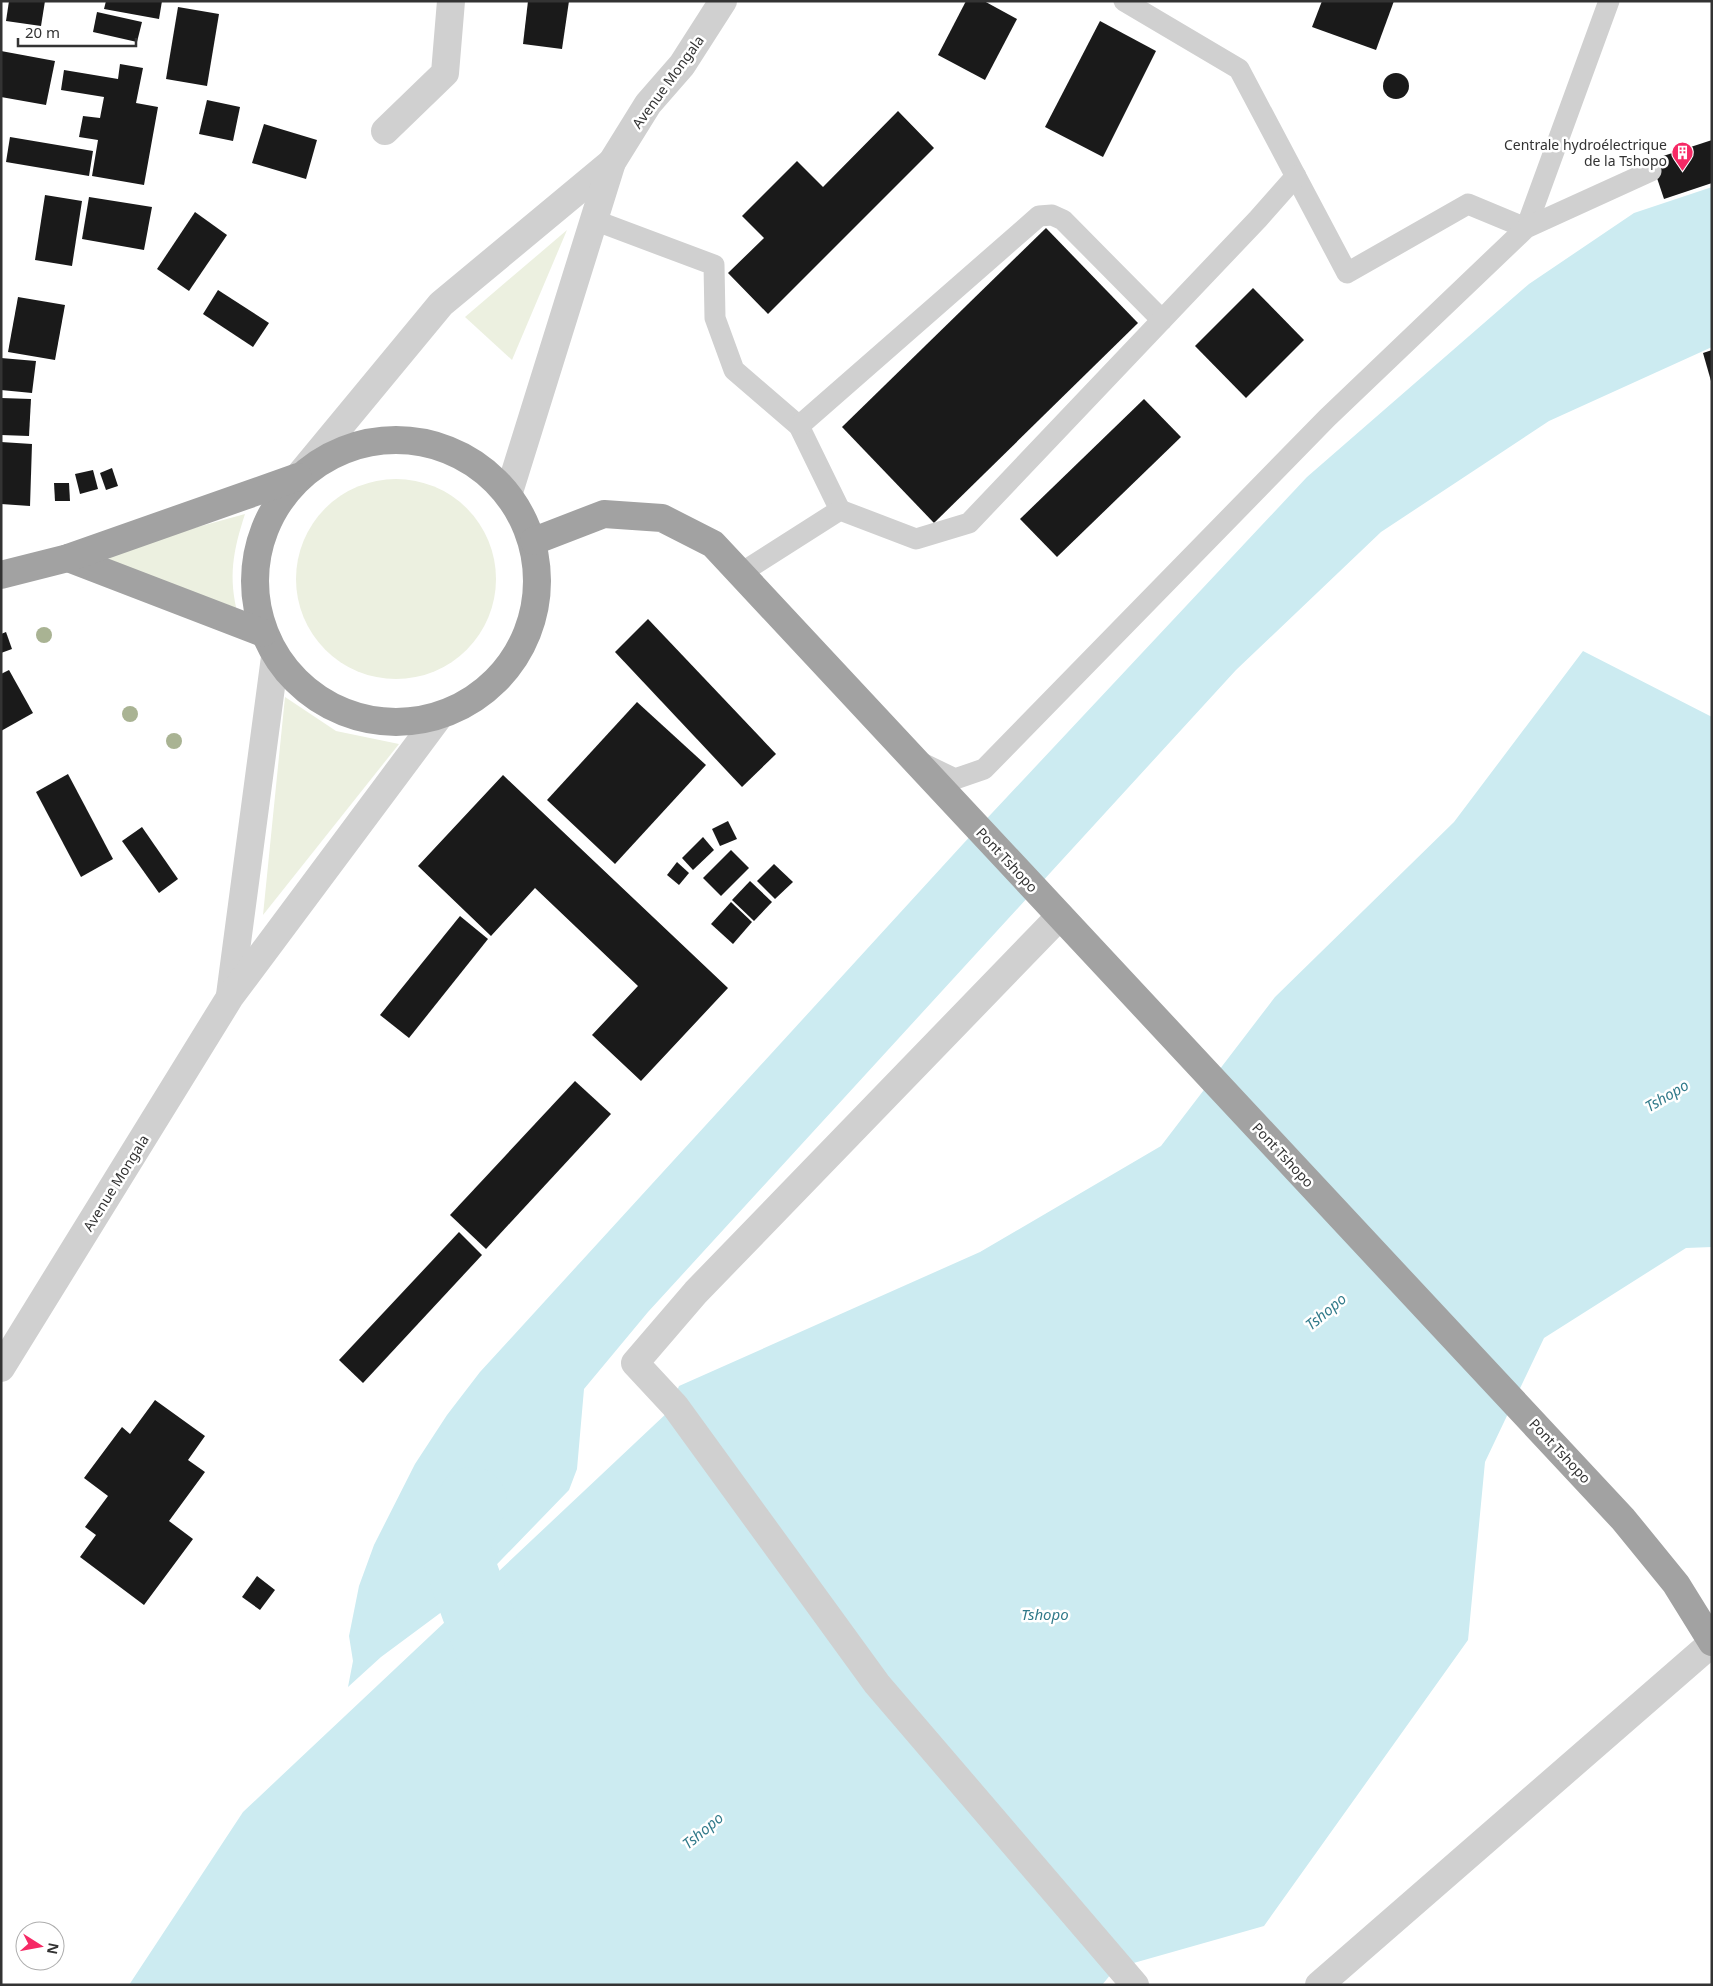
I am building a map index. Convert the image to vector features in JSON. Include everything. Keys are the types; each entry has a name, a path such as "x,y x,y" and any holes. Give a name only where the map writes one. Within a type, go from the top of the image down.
{"highway":[{"path":"1,575 68,558 298,477 376,438 426,440 472,458 509,492 534,541 538,596 521,649 486,692 438,718 392,724 346,715 306,692 269,645 254,578 266,523 298,477"},
{"name":"Pont Tshopo","path":"534,541 604,514 662,518 713,544 1623,1519 1676,1584 1712,1642"},
{"path":"68,558 269,645"}],"street":[{"path":"385,131 444,73 451,1"},
{"name":"Avenue Mongala","path":"612,162 648,104 682,65 723,1"},
{"path":"509,492 612,162"},
{"path":"298,477 441,304 612,162"},
{"path":"230,997 269,645"},
{"name":"Avenue Mongala","path":"1,1368 230,997 438,718"},
{"path":"1060,916 703,1285 635,1363 675,1406 877,1684 1135,1985"},
{"path":"1319,1985 1712,1642"}],"lane":[{"path":"1124,1 1239,69 1347,274 1468,204 1526,228"},
{"path":"1526,228 1609,1"},
{"path":"910,754 932,770 955,779 984,769 1327,418 1526,228 1651,171"},
{"path":"594,220 714,265 715,318 734,370 798,426 840,510 916,539 969,523 1258,220 1296,176"},
{"path":"798,426 1039,216 1052,216 1063,220 1162,320"},
{"path":"741,573 840,510"}],"green space":[{"path":"567,230 512,360 465,317"},
{"path":"396,479 415,481 443,491 459,502 473,516 488,541 494,560 496,579 494,598 484,626 473,642 459,656 434,671 415,677 396,679 377,677 349,667 333,656 319,642 304,617 298,598 296,579 298,560 308,532 319,516 333,502 358,487 377,481"},
{"path":"245,514 237,540 233,564 233,588 238,615 109,566 110,551"},
{"path":"285,697 336,731 399,744 263,915"}],"water":[{"path":"1712,187 1712,347 1549,421 1381,532 1236,670 648,1312 584,1389 577,1469 569,1490 474,1588 381,1657 348,1687 353,1661 349,1636 359,1586 374,1545 415,1464 447,1415 480,1372 963,844 1307,477 1529,284 1634,213"},
{"name":"Tshopo","path":"1583,651 1712,717 1712,1247 1686,1248 1544,1338 1485,1462 1468,1640 1264,1926 1116,1968 1102,1985 129,1985 243,1812 669,1411 679,1386 980,1252 1161,1146 1275,997 1454,822"}],"building":[{"path":"9,1 45,1 41,26 6,21"},
{"path":"106,1 162,1 159,19 104,9"},
{"path":"528,1 569,1 562,49 523,44"},
{"path":"966,1 984,1 1017,19 985,80 938,55"},
{"path":"1322,1 1394,1 1376,50 1312,27"},
{"path":"178,7 219,14 207,86 166,79"},
{"path":"97,12 142,22 137,42 93,32"},
{"path":"1100,21 1156,51 1103,157 1045,127"},
{"path":"1,51 55,61 46,105 1,97"},
{"path":"120,64 143,68 136,103 158,107 144,185 92,176 98,140 79,137 83,116 100,118 104,97 61,90 64,70 118,79"},
{"path":"1396,73 1405,77 1409,86 1405,95 1396,99 1387,95 1383,86 1387,77"},
{"path":"207,100 240,107 233,141 199,134"},
{"path":"898,111 934,148 768,314 728,273 764,238 742,216 797,161 823,187"},
{"path":"264,124 317,140 306,179 252,163"},
{"path":"10,137 93,151 89,176 6,162"},
{"name":"Centrale hydroélectrique de la Tshopo","path":"1712,140 1712,183 1664,199 1651,160"},
{"path":"45,195 82,201 72,266 35,260"},
{"path":"89,197 152,207 144,250 82,239"},
{"path":"195,212 227,235 189,291 157,269"},
{"path":"1046,228 1138,323 934,523 842,427"},
{"path":"1253,288 1304,340 1246,398 1195,346"},
{"path":"218,290 269,323 253,347 203,314"},
{"path":"18,297 65,305 55,360 8,352"},
{"path":"1712,350 1712,380 1711,381 1703,353"},
{"path":"1,358 36,361 32,393 1,390"},
{"path":"1,398 31,399 29,436 1,435"},
{"path":"1144,399 1181,437 1057,557 1020,519"},
{"path":"1,442 32,444 30,506 1,504"},
{"path":"112,468 118,486 106,490 100,473"},
{"path":"93,470 98,489 80,494 75,474"},
{"path":"54,483 69,483 70,501 55,501"},
{"path":"648,619 776,754 742,787 615,652"},
{"path":"6,632 12,649 1,653 1,634"},
{"path":"9,670 33,713 1,731 1,674"},
{"path":"637,702 706,765 615,864 547,800"},
{"path":"68,774 113,859 81,877 36,792"},
{"path":"503,775 728,988 641,1081 592,1035 638,986 535,888 491,936 418,866"},
{"path":"728,821 737,839 720,846 712,829"},
{"path":"142,827 178,879 159,893 122,841"},
{"path":"703,837 714,850 693,870 682,858"},
{"path":"731,850 749,868 721,896 703,878"},
{"path":"677,862 689,873 679,885 667,875"},
{"path":"774,864 793,882 775,899 757,881"},
{"path":"750,881 772,902 754,921 732,900"},
{"path":"731,902 752,922 733,944 711,924"},
{"path":"460,916 488,939 409,1038 380,1015"},
{"path":"575,1081 611,1114 486,1249 450,1215"},
{"path":"459,1232 482,1255 363,1383 339,1360"},
{"path":"155,1400 205,1436 188,1460 205,1472 169,1521 193,1539 144,1605 80,1557 96,1535 85,1527 108,1496 84,1478 122,1427 130,1434"},
{"path":"257,1576 275,1590 260,1610 242,1597"}],"waterway":[{"path":"472,1502 452,1542 505,1689"}],"place":[{"name":"Centrale hydroélectrique de la Tshopo","path":"1683,172"}]}
